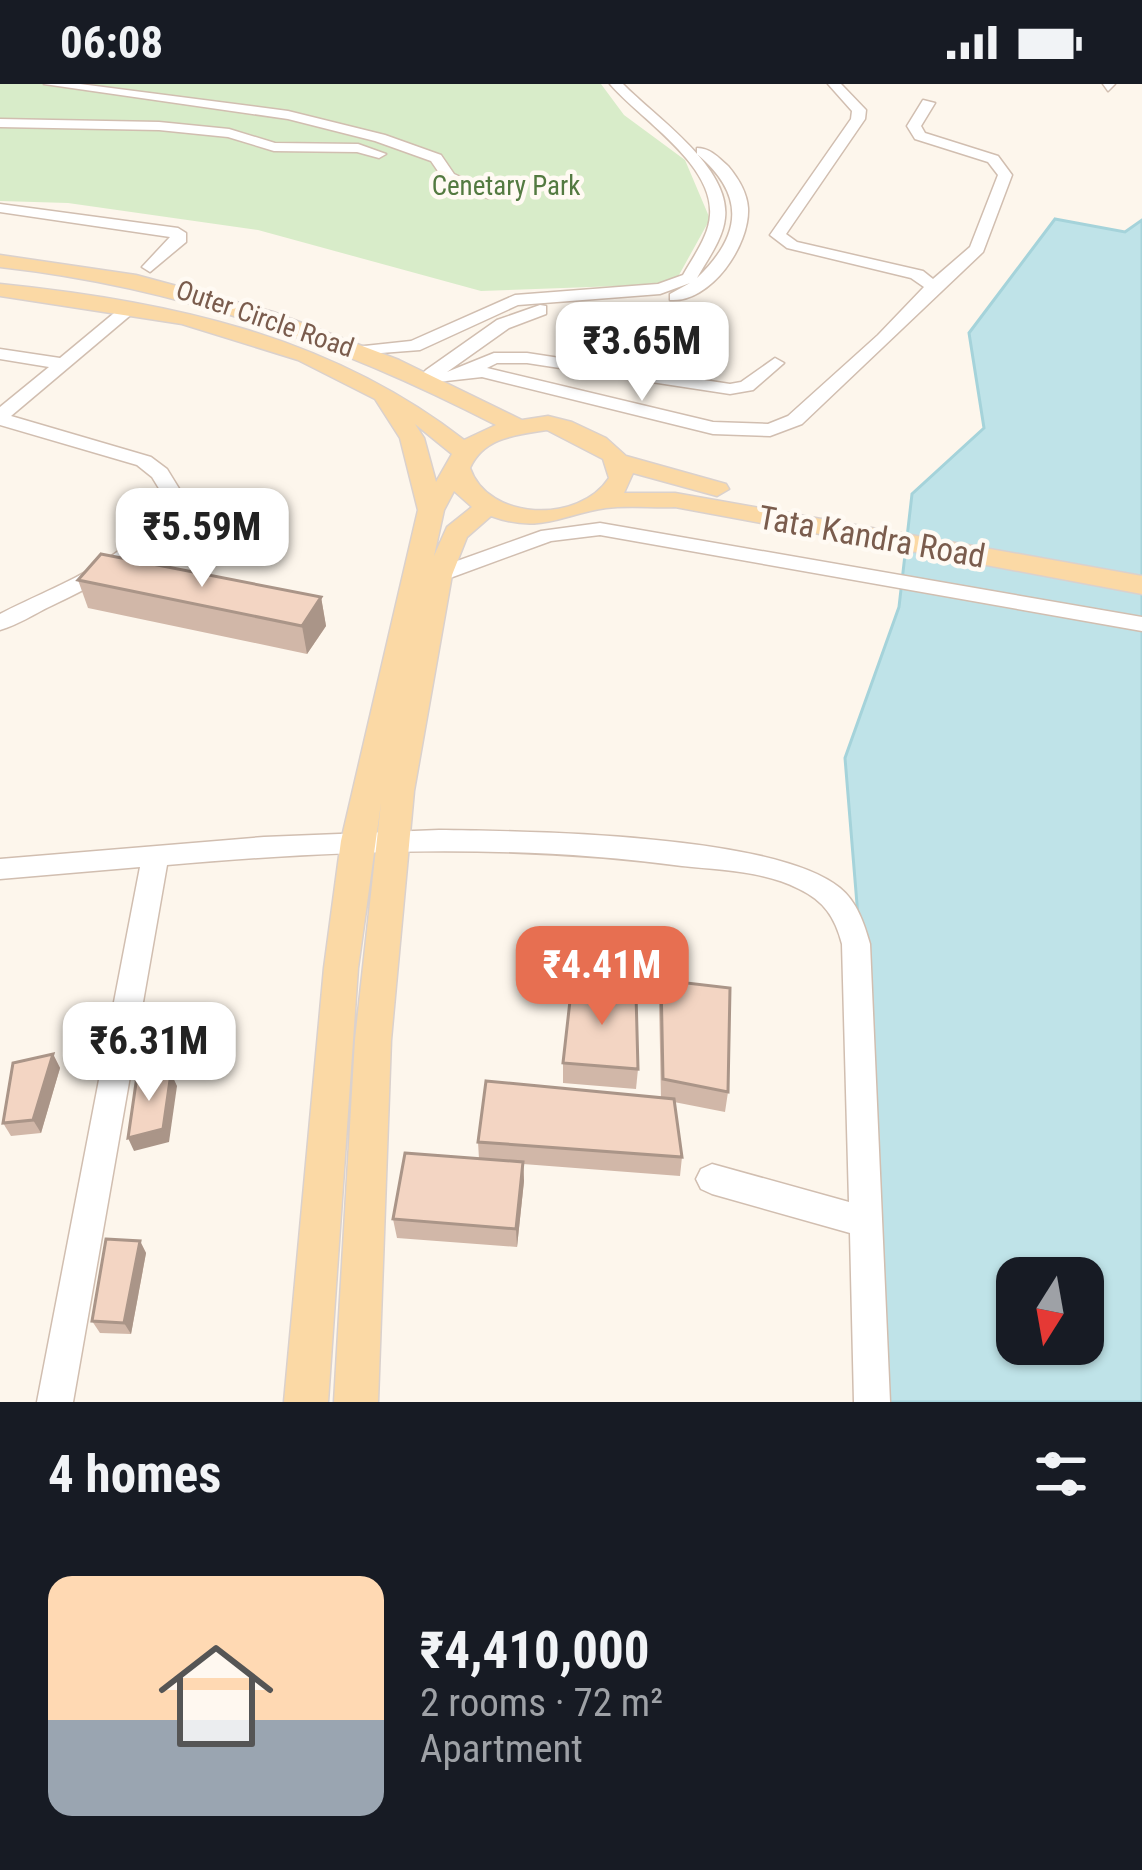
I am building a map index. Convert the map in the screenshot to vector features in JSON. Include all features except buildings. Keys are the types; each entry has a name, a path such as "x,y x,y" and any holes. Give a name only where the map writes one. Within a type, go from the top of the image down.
{"main road":[{"name":"Outer Circle Road","path":"0,261 104,273 211,295 361,351 514,425"},
{"path":"0,290 131,308 281,348 385,392 459,460 469,498 486,508 542,518 574,513 601,501 618,482 619,462 606,443 581,430 514,425 484,435 459,460 431,510 357,841 341,968 306,1402"},
{"path":"385,392 419,377"},
{"path":"385,392 412,438 431,510"},
{"path":"619,462 840,523 1142,565"},
{"name":"Tata Kandra Road","path":"601,501 675,500 840,523 1142,585"},
{"path":"356,1402 373,1040 393,840 439,575 456,533 486,508"}],"street":[{"path":"50,84 288,116 422,151 442,163 445,174"},
{"path":"361,351 414,346 488,311 536,296 660,289 689,278 717,221 716,192 698,162 651,124 616,84"},
{"path":"419,377 508,321 554,307 675,298 715,273 733,234 740,199 724,171 663,120 632,84"},
{"path":"834,84 859,110 858,118 778,235 792,245 916,274 933,287"},
{"path":"464,372 713,428 770,430 795,420 977,249 1005,175 993,159 916,132 928,103"},
{"path":"0,124 229,133 274,147 358,148 445,174 494,195"},
{"path":"0,208 178,233 178,242 150,267"},
{"path":"0,418 131,308"},
{"path":"488,311 508,321"},
{"path":"414,346 419,377"},
{"path":"0,354 66,364"},
{"path":"419,377 464,372 494,358 527,358 730,389 747,386 776,363"},
{"path":"0,418 144,461 160,473 173,495 165,517 139,549 0,623"},
{"path":"439,575 548,535 600,529 1142,624"},
{"path":"0,869 441,836 574,840 768,868 825,890 848,913 856,944 872,1402"},
{"path":"55,1402 155,857"},
{"path":"712,1179 863,1221"}],"green space":[{"name":"Cenetary Park","path":"0,84 601,84 624,115 685,160 710,219 674,284 481,291 258,230 68,203 0,201"}],"water":[{"path":"1055,219 1125,232 1142,220 1142,1402 881,1402 861,953 845,758 899,607 912,494 984,428 969,333"}]}
